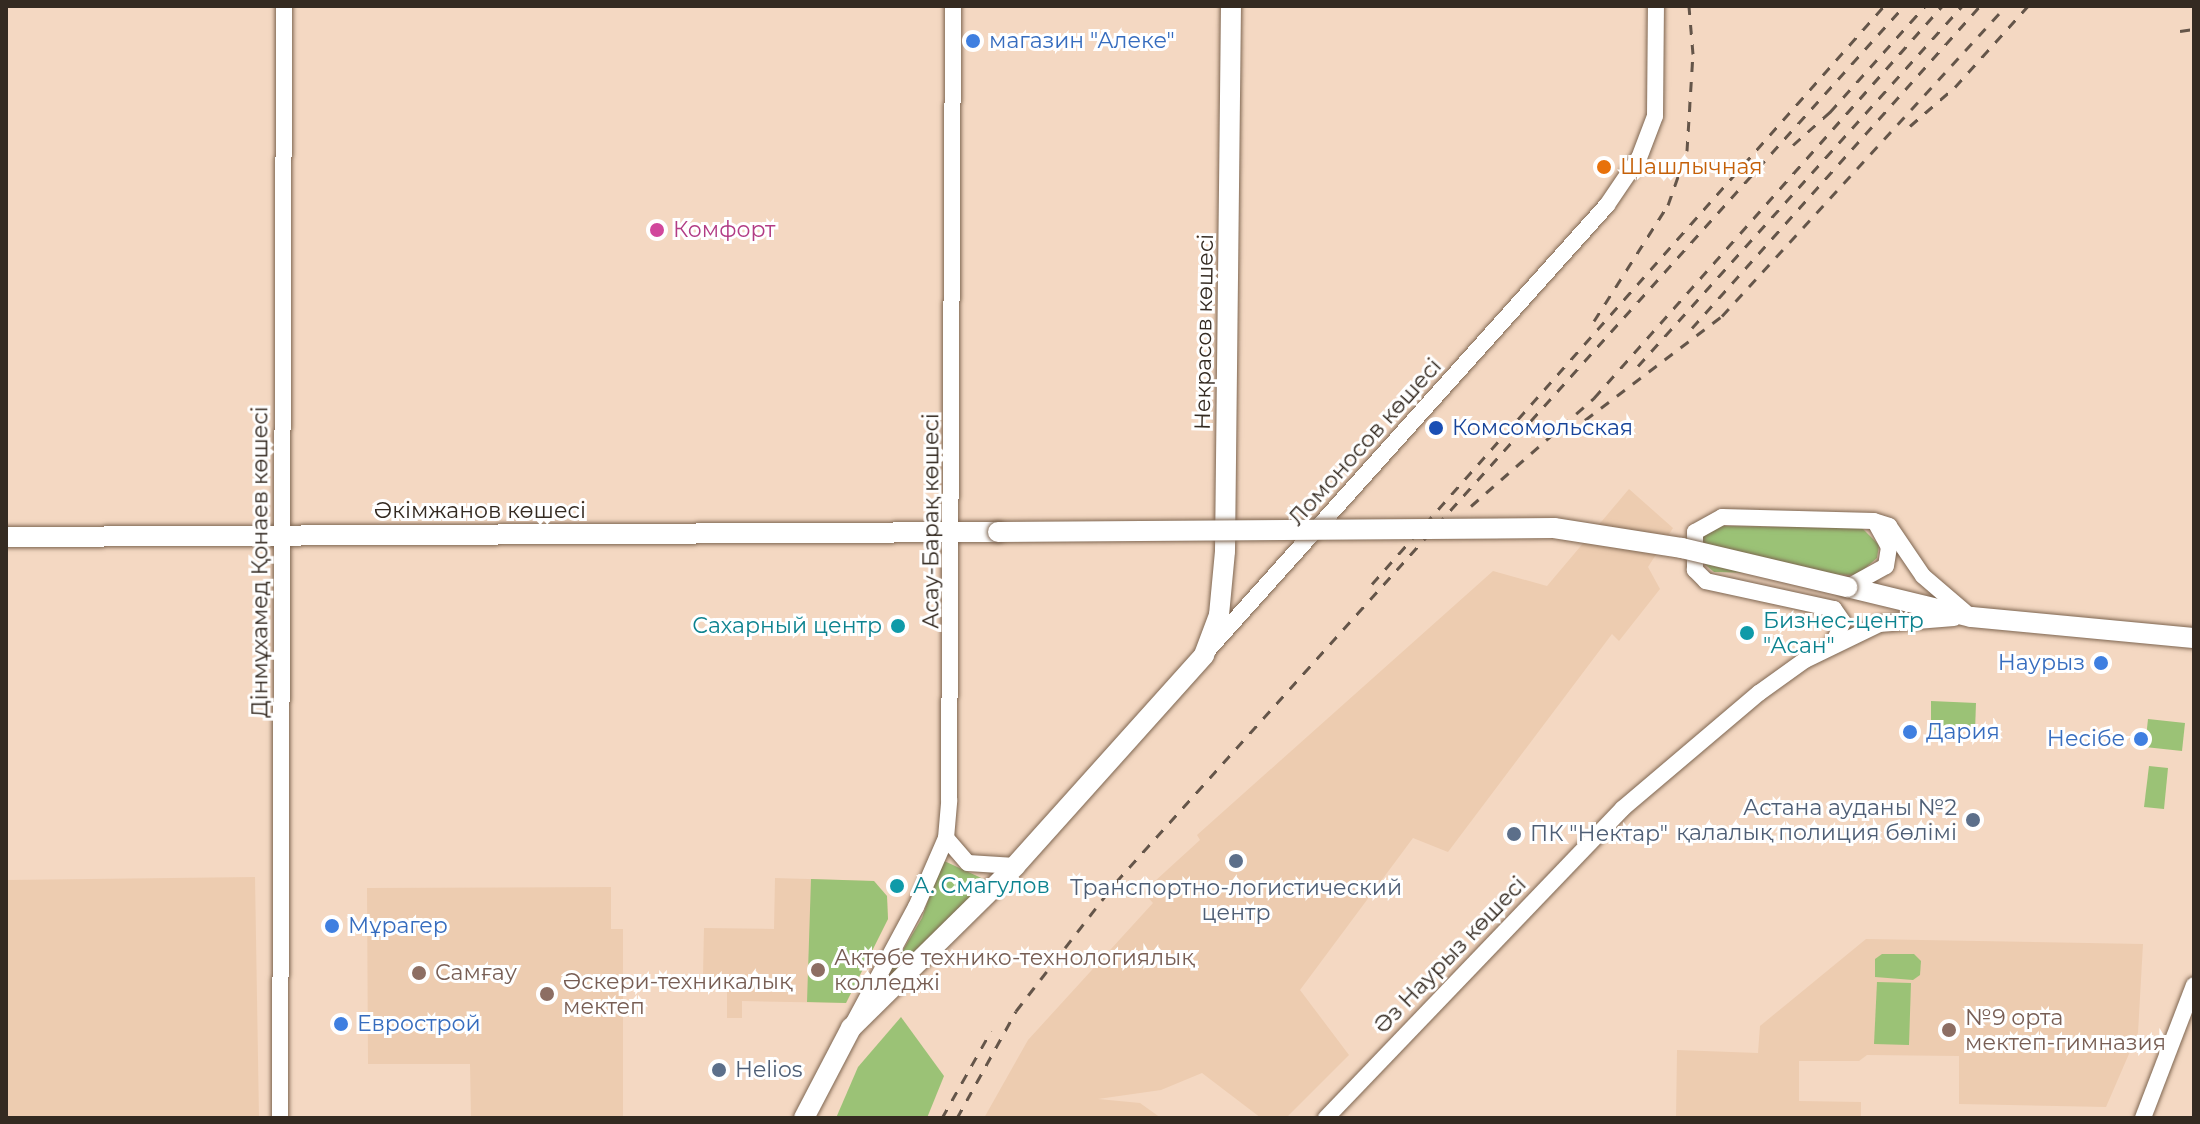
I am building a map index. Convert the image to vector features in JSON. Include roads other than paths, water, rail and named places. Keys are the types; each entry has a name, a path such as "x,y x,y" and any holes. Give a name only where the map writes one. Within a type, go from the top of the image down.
{"main road":[{"name":"Некрасов көшесі","path":"1204,655 1225,587 1231,6"},
{"name":"Әкімжанов көшесі","path":"6,537 1554,528 1682,548 1971,617"},
{"path":"1971,617 2194,638"},
{"name":"Ломоносов көшесі","path":"804,1118 854,1021 1015,866 1204,655"}],"street":[{"name":"Дінмұхамед Қонаев көшесі","path":"280,1118 284,6"},
{"name":"Асау-Барақ көшесі","path":"854,1021 916,907 946,838 954,532 953,6"},
{"name":"Ломоносов көшесі","path":"1204,655 1607,205 1639,158 1655,116 1656,6"},
{"path":"1833,644 1843,622 1834,609 1706,581 1695,570 1695,532 1722,517 1874,521 1889,526 1933,587 1971,617"},
{"path":"1847,587 1864,583 1886,566 1889,547 1874,521"},
{"name":"Әз Наурыз көшесі","path":"1326,1118 1622,809 1759,693 1833,644 1893,621 1971,617"},
{"path":"946,838 968,863 1015,866"},
{"path":"2143,1118 2194,985"}],"railway":[{"path":"1594,321 1668,205 1687,151 1693,54 1689,6"},
{"path":"1372,584 1884,6"},
{"path":"957,1118 1016,1011 1116,882 1904,6"},
{"path":"1793,145 1830,112 1925,6"},
{"path":"1471,506 1594,398 1942,6"},
{"path":"1638,366 1962,6"},
{"path":"1692,328 1980,6"},
{"path":"1585,420 1722,316 2006,6"},
{"path":"1910,126 1955,87 2028,6"},
{"path":"2180,31 2194,29"},
{"path":"942,1118 991,1031"}],"place":[{"name":"магазин \"Алеке\"","path":"973,41"},
{"name":"Шашлычная","path":"1604,167"},
{"name":"Комфорт","path":"657,230"},
{"name":"Комсомольская","path":"1436,428"},
{"name":"Сахарный центр","path":"898,626"},
{"name":"Бизнес-центр \"Асан\"","path":"1747,633"},
{"name":"Наурыз","path":"2101,663"},
{"name":"Дария","path":"1910,732"},
{"name":"Несібе","path":"2141,739"},
{"name":"Астана ауданы №2 қалалық полиция бөлімі","path":"1973,820"},
{"name":"ПК \"Нектар\"","path":"1514,834"},
{"name":"Транспортно-логистический центр","path":"1236,861"},
{"name":"А. Смагулов","path":"897,886"},
{"name":"Мұрагер","path":"332,926"},
{"name":"Ақтөбе технико-технологиялық колледжі","path":"818,970"},
{"name":"Самғау","path":"419,973"},
{"name":"Әскери-техникалық мектеп","path":"547,994"},
{"name":"Еврострой","path":"341,1024"},
{"name":"№9 орта мектеп-гимназия","path":"1949,1030"},
{"name":"Helios","path":"719,1070"}]}
